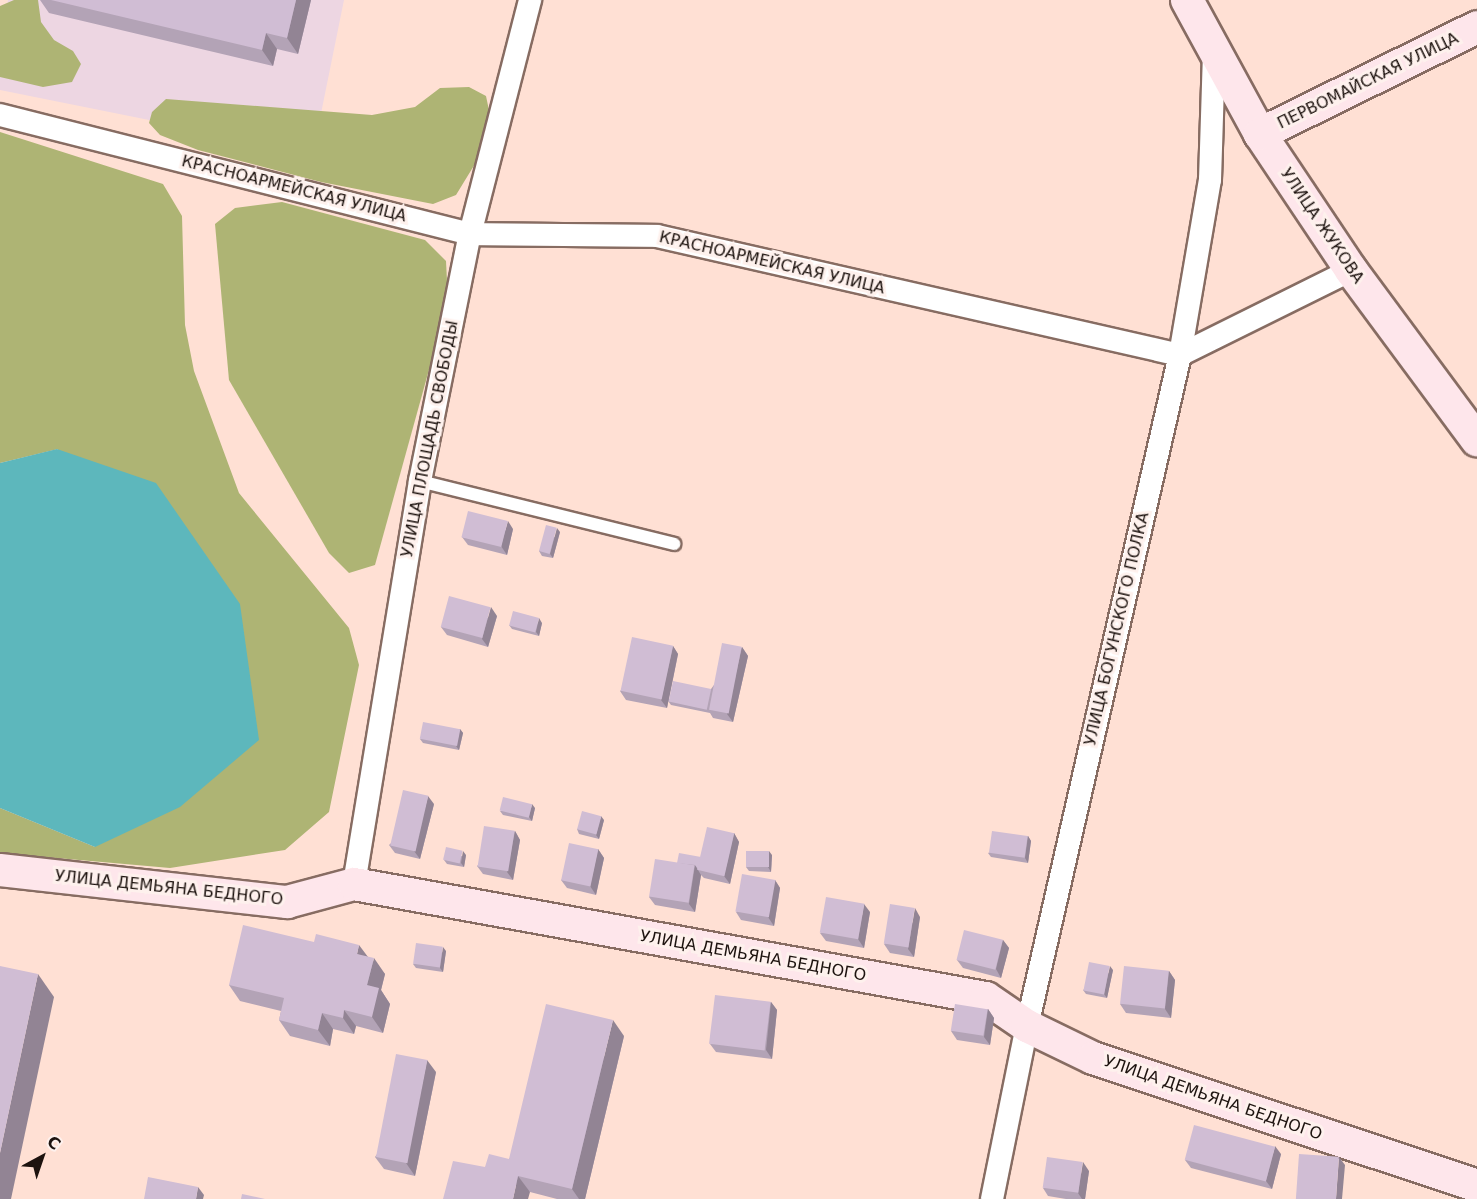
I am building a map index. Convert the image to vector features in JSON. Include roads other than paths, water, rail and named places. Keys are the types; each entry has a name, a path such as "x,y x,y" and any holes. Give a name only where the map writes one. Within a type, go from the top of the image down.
{"street":[{"name":"УЛИЦА ПЛОЩАДЬ СВОБОДЫ","path":"354,884 420,481 470,234 530,0"},
{"name":"УЛИЦА ЖУКОВА","path":"1187,0 1214,56 1260,134 1351,270 1477,440"},
{"name":"ПЕРВОМАЙСКАЯ УЛИЦА","path":"1260,134 1477,27"},
{"name":"УЛИЦА БОГУНСКОГО ПОЛКА","path":"992,1199 1027,1026 1180,355 1210,180 1214,56"},
{"name":"КРАСНОАРМЕЙСКАЯ УЛИЦА","path":"0,115 470,234 657,236 1180,355"},
{"path":"1180,355 1351,270"},
{"name":"УЛИЦА ДЕМЬЯНА БЕДНОГО","path":"0,870 286,902 354,884 986,998 1027,1026 1093,1058 1477,1186"}],"lane":[{"path":"420,481 674,544"}],"water":[{"path":"57,449 156,483 240,604 259,740 180,807 95,847 0,808 0,463"}]}
